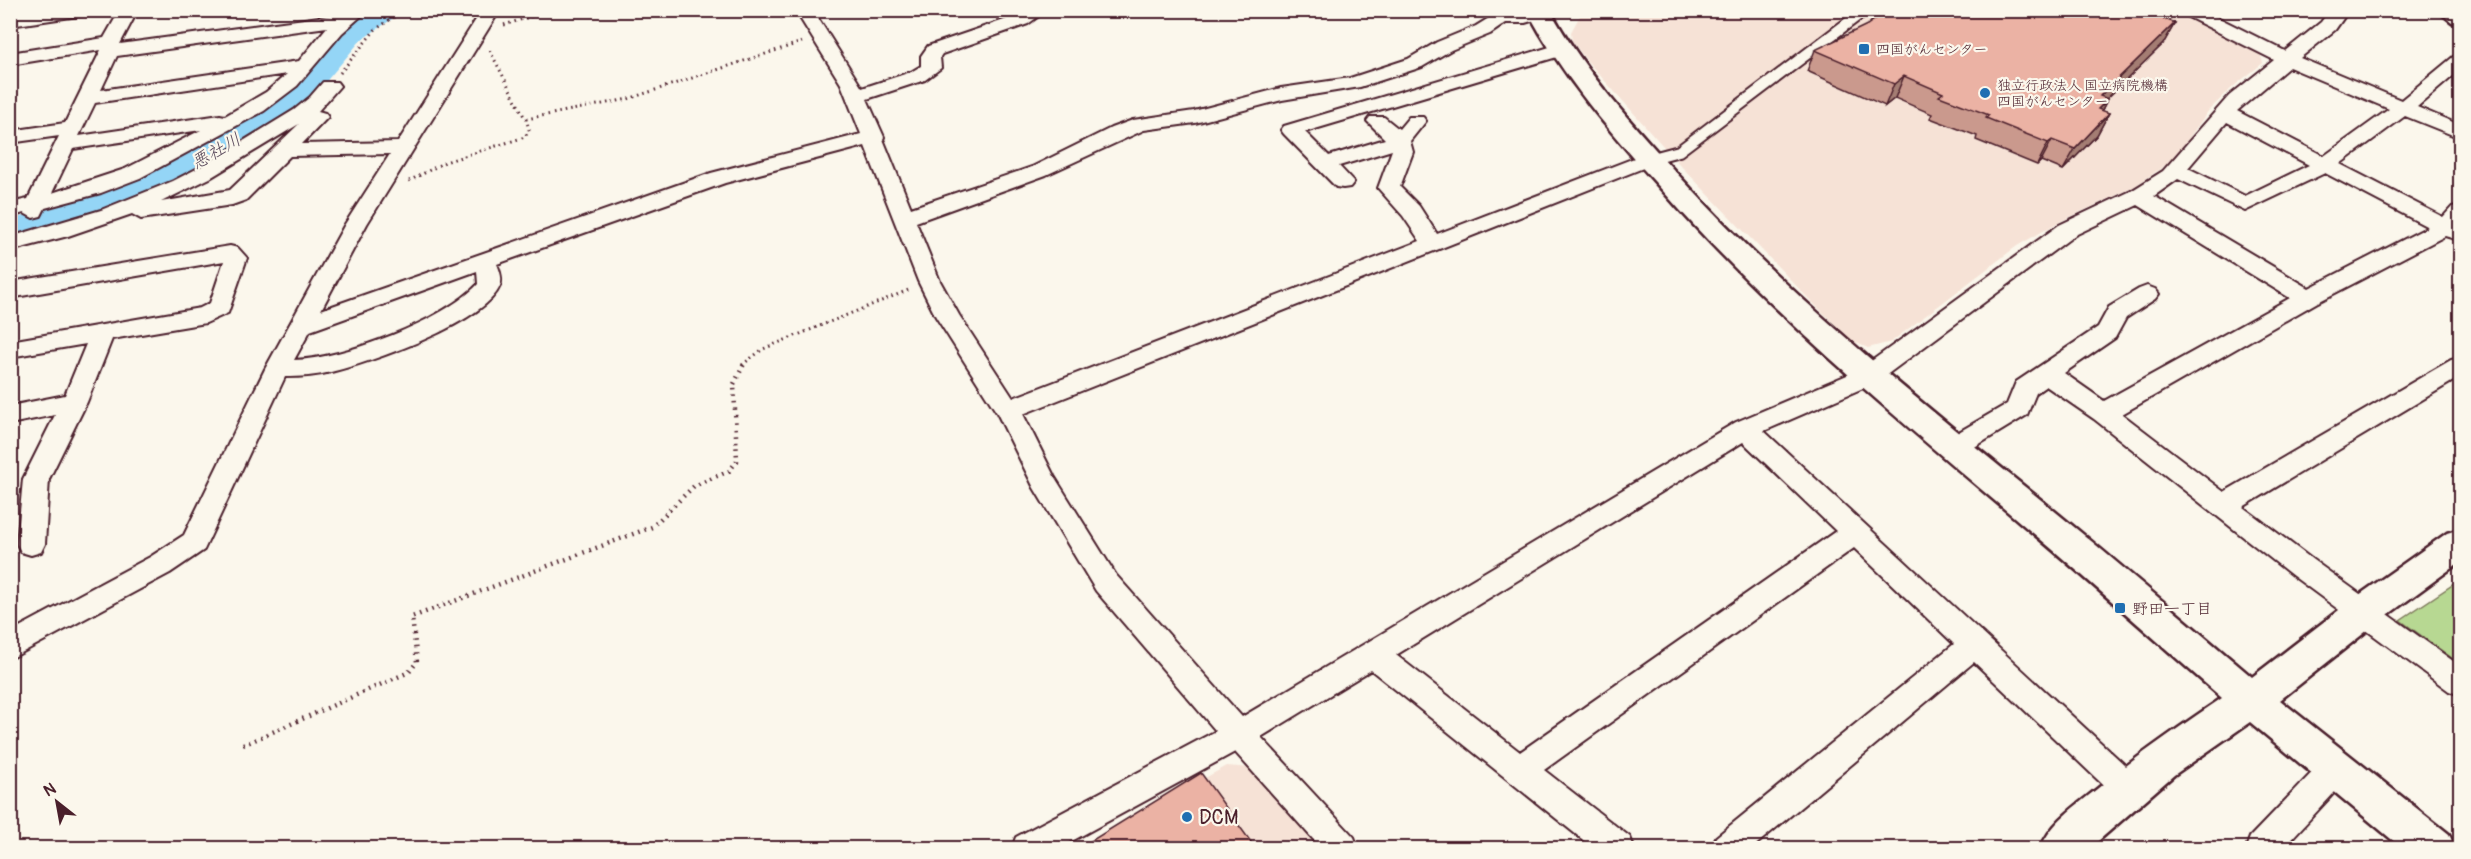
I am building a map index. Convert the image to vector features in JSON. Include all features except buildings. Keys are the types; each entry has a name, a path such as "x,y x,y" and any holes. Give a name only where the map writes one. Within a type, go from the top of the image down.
{"street":[{"path":"10,21 84,10"},
{"path":"10,647 160,566 194,542 277,369 370,201 478,33 490,10"},
{"path":"804,10 851,84 874,137 929,282 948,317 1008,411 1043,481 1106,584 1342,849"},
{"path":"856,96 918,76 931,68 930,56 935,50 1022,20 1038,10"},
{"path":"2188,10 2289,60 2460,132"},
{"path":"1028,849 1240,734 1745,429 1868,376 2067,230 2139,196 2174,169 2236,100 2289,60 2328,26 2340,10"},
{"path":"2448,10 2460,17"},
{"path":"14,244 36,206 110,47 134,11"},
{"path":"905,219 1039,171 1118,132 1140,124 1195,117 1281,94 1353,83 1415,63 1444,46 1483,30 1495,14 1518,20 1542,11 1560,50 1620,127 1769,285 1868,376 2251,700 2434,849"},
{"path":"10,59 352,15"},
{"path":"10,210 36,206 119,179 164,159 277,93 292,81 303,66 352,15"},
{"path":"1342,182 1292,130 1560,50"},
{"path":"2174,169 2245,204 2327,164 2403,108 2460,61"},
{"path":"88,98 303,66"},
{"path":"14,244 99,219 204,174 297,117 324,97 330,86"},
{"path":"2225,113 2455,225"},
{"path":"99,219 224,200 238,195 318,117 297,117"},
{"path":"10,137 68,136 234,119"},
{"path":"1377,121 1400,141 1403,152 1389,188 1411,212 1433,244"},
{"path":"1325,165 1400,141 1416,121"},
{"path":"302,325 718,178 874,137"},
{"path":"284,150 402,148"},
{"path":"1008,411 1649,159"},
{"path":"2139,196 2308,298"},
{"path":"2103,413 2308,298 2455,225"},
{"path":"10,290 230,253 236,258 220,307 206,315 10,349"},
{"path":"277,369 315,367 373,352 467,307 488,287 490,273 485,261"},
{"path":"1954,447 2018,409 2025,388 2107,332 2117,314 2147,294"},
{"path":"31,544 36,479 74,402 103,333"},
{"path":"2223,506 2460,366"},
{"path":"2046,373 2103,413 2303,568 2460,682"},
{"path":"10,415 74,402"},
{"path":"1745,429 2128,789"},
{"path":"1519,770 1855,532"},
{"path":"2062,849 2082,827 2160,762 2251,700 2365,612 2460,543"},
{"path":"1728,849 1974,645"},
{"path":"1373,654 1618,849"},
{"path":"2266,847 2336,769"}],"lane":[{"path":"1649,159 1679,151 1865,10"},
{"path":"1869,31 1877,26 1884,15 1876,10"},
{"path":"1783,72 1820,58"}],"path":[{"path":"330,86 369,34 380,24 404,10"},
{"path":"370,201 445,162 525,137 529,129 526,119 484,39 478,33 552,10"},
{"path":"526,119 628,99 819,36"},
{"path":"243,745 409,672 417,662 412,617 652,527 694,486 729,471 737,461 734,384 742,364 763,349 929,282"}],"shaded area":[{"path":"1583,10 2173,11 2260,53 2263,63 2209,110 2173,160 2132,188 2057,223 2017,246 1891,342 1868,348 1852,341 1808,298 1681,166 1588,62 1572,41 1571,32"},
{"path":"1227,766 1251,768 1319,848 1076,848"}],"green space":[{"path":"2460,580 2460,664 2400,620"}],"waterway":[{"name":"悪社川","path":"10,233 79,212 176,174 274,117 295,97 350,33 384,10"}],"place":[{"name":"四国がんセンター","path":"1864,49"},
{"name":"独立行政法人 国立病院機構 四国がんセンター","path":"1985,93"},
{"name":"野田一丁目","path":"2120,608"},
{"name":"DCM","path":"1187,817"}]}
